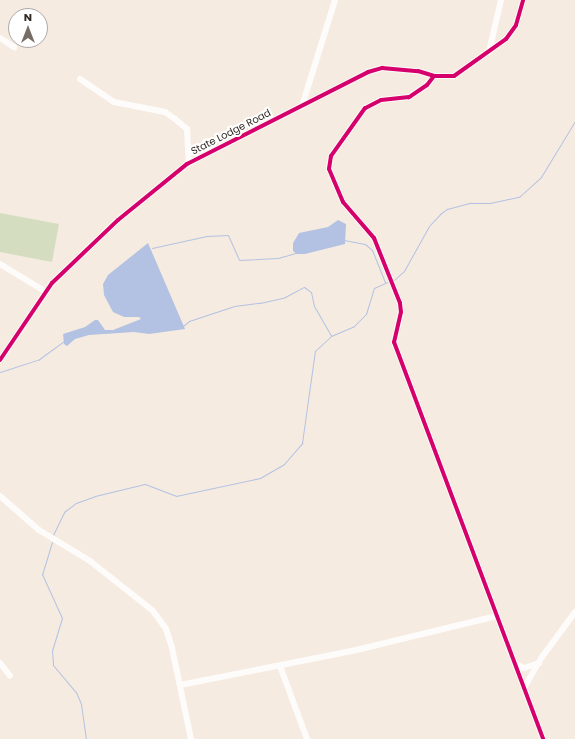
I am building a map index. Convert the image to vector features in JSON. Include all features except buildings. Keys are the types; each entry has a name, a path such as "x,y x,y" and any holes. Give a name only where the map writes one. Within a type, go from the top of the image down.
{"street":[{"path":"302,106 334,0"},
{"path":"489,52 501,0"},
{"name":"State Lodge Road","path":"0,360 46,292 73,262 118,220 189,163 345,83 382,68 418,71 434,76 454,76 506,39 516,25 523,0"},
{"path":"434,76 427,86 409,97 380,100 368,105 329,161 330,175 338,195 374,238 401,308 394,342 542,739"},
{"path":"80,79 114,102 165,112 175,119 187,129 189,163"},
{"path":"0,264 46,292"},
{"path":"0,496 49,536 90,561 153,611 166,629 180,685 191,739"},
{"path":"524,688 538,663 575,612"},
{"path":"180,685 352,651 497,616"},
{"path":"0,663 10,676"},
{"path":"515,664 524,668 538,663"},
{"path":"280,666 307,739"}],"green space":[{"path":"0,213 59,224 52,262 0,252"}],"water":[{"path":"338,220 346,224 345,244 305,254 297,254 293,251 293,243 299,233 328,227"},
{"path":"148,243 185,329 149,334 134,332 89,335 75,339 67,346 64,344 63,334 85,327 95,320 98,320 105,330 113,330 141,319 139,317 124,317 113,312 104,295 103,284 108,275"}],"waterway":[{"path":"394,280 404,271 429,226 447,209 470,203 490,203 519,197 541,177 575,121"},
{"path":"152,248 207,236 228,235 239,260 278,258 296,253"},
{"path":"344,240 365,244 372,250 385,283"},
{"path":"183,326 189,321 234,306 260,303 285,297 304,287 311,292 314,306 331,336 354,326 366,314 374,288 390,281"},
{"path":"53,535 64,512 76,503 95,496 145,484 176,496 260,478 284,464 302,443 315,351 331,336"},
{"path":"0,372 38,360 64,341"},
{"path":"52,542 42,574 62,618 52,650 53,665 76,692 81,704 86,739"}],"cycle path":[{"path":"0,360 52,283 118,220 187,164 368,72 382,68 418,71 434,76 454,76 506,39 516,25 523,0"},
{"path":"434,76 427,85 409,97 381,100 365,108 331,156 329,169 343,202 374,238 400,303 401,312 394,342 543,739"}]}
